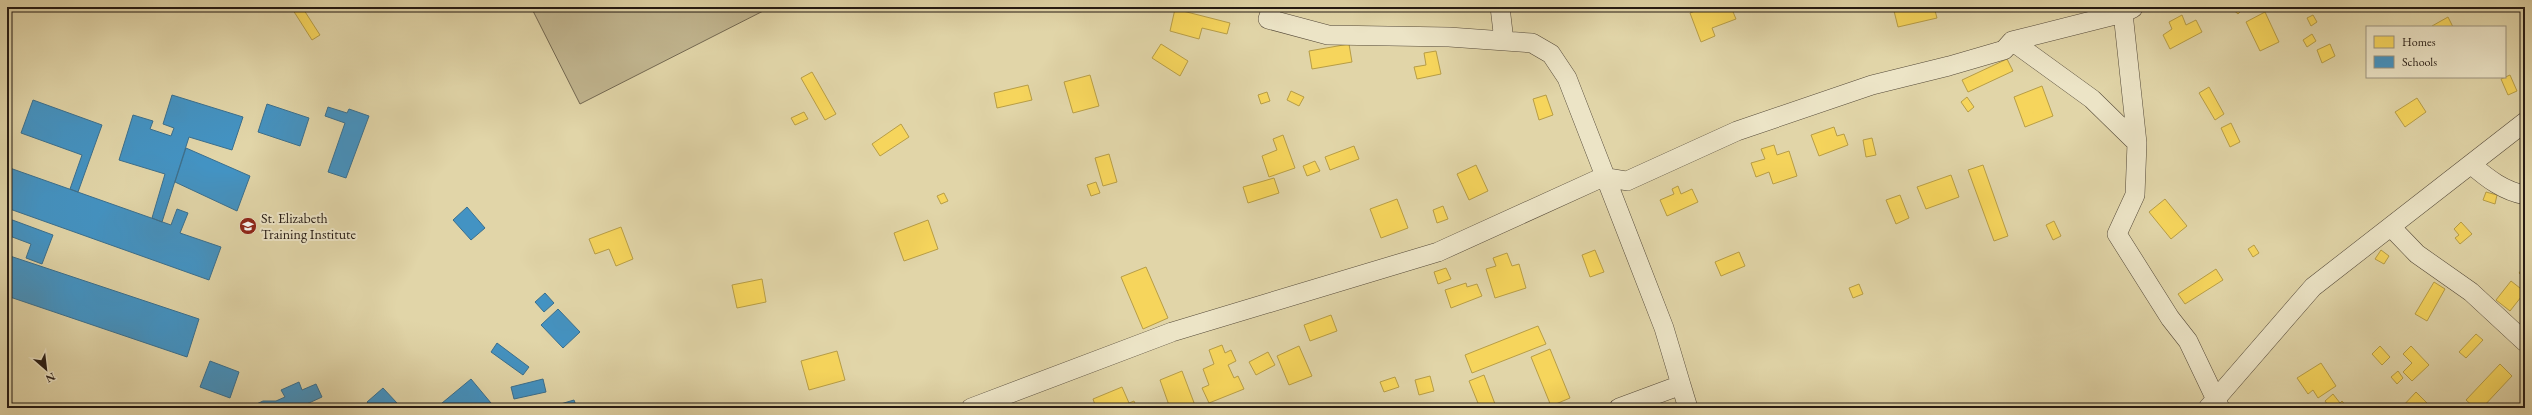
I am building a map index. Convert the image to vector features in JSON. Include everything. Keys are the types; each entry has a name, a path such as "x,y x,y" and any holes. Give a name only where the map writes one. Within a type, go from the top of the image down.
{"street":[{"path":"1272,7 1268,18 1328,35 1532,43 1552,54 1567,78 1603,177 1664,328 1688,408"},
{"path":"1500,7 1504,41"},
{"path":"971,408 1172,332 1438,252 1603,177 1627,181 1737,132 1872,85 1949,66 2004,50 2012,40 2129,10 2137,143 2134,195 2117,234 2170,318 2188,341 2214,405 2313,287 2391,227 2430,194 2472,165 2525,122"},
{"path":"2012,40 2092,98 2137,143"},
{"path":"2472,165 2487,179 2514,193 2525,195"},
{"path":"2391,227 2417,254 2471,292 2525,342"},
{"path":"1619,408 1681,385"}],"shaded area":[{"path":"531,7 771,7 580,104"}],"building: Homes":[{"path":"291,7 302,7 320,35 312,40"},
{"path":"1705,7 1731,7 1736,19 1712,28 1715,36 1701,42 1690,13"},
{"path":"1893,7 1934,7 1937,18 1898,27"},
{"path":"2230,7 2245,7 2238,14"},
{"path":"1175,9 1230,23 1227,34 1202,28 1199,39 1170,31"},
{"path":"2265,12 2279,42 2260,51 2246,22"},
{"path":"2182,15 2186,25 2196,20 2202,32 2170,49 2163,35 2172,29 2169,22"},
{"path":"2313,15 2317,22 2311,26 2307,18"},
{"path":"2448,17 2452,26 2432,26"},
{"path":"2312,34 2316,41 2307,47 2303,40"},
{"path":"1161,44 1188,61 1180,76 1152,58"},
{"path":"1349,44 1352,62 1312,69 1309,51"},
{"path":"2330,44 2335,56 2322,63 2317,50"},
{"path":"1436,51 1441,74 1417,79 1414,67 1426,65 1424,53"},
{"path":"2007,59 2013,71 1968,92 1962,80"},
{"path":"812,72 836,114 825,120 801,78"},
{"path":"1090,75 1099,106 1073,113 1064,82"},
{"path":"2510,75 2517,91 2508,95 2501,79"},
{"path":"1028,85 1032,100 997,108 994,93"},
{"path":"2042,86 2053,116 2025,127 2014,97"},
{"path":"2209,87 2224,114 2215,120 2199,93"},
{"path":"1291,91 1304,97 1299,106 1287,100"},
{"path":"1267,92 1270,101 1261,104 1258,95"},
{"path":"1546,95 1553,115 1539,120 1533,99"},
{"path":"1967,97 1974,107 1968,112 1961,102"},
{"path":"2417,98 2426,112 2405,127 2395,112"},
{"path":"804,112 808,119 795,125 791,118"},
{"path":"2231,123 2240,142 2230,147 2221,128"},
{"path":"901,124 909,137 880,156 872,144"},
{"path":"1834,127 1837,136 1844,134 1848,145 1819,156 1811,135"},
{"path":"1283,135 1295,168 1269,177 1262,156 1277,150 1273,139"},
{"path":"1872,138 1876,155 1866,157 1863,140"},
{"path":"1774,145 1777,155 1789,151 1797,176 1773,184 1769,172 1756,177 1751,163 1765,159 1761,149"},
{"path":"1354,146 1359,159 1330,170 1325,157"},
{"path":"1109,154 1117,182 1103,186 1095,158"},
{"path":"1315,161 1320,171 1307,176 1303,166"},
{"path":"1476,165 1488,191 1469,200 1457,174"},
{"path":"1983,165 2008,236 1994,241 1968,170"},
{"path":"1951,175 1959,197 1926,209 1917,187"},
{"path":"1274,178 1279,193 1248,203 1243,187"},
{"path":"1096,182 1100,193 1091,196 1087,185"},
{"path":"1678,186 1681,194 1692,189 1698,202 1667,216 1660,200 1674,194 1672,189"},
{"path":"2486,192 2497,195 2495,204 2483,200"},
{"path":"944,193 948,201 941,204 937,196"},
{"path":"1900,195 1909,218 1896,224 1886,200"},
{"path":"1397,199 1408,228 1381,238 1370,209"},
{"path":"2165,199 2187,226 2171,239 2149,212"},
{"path":"1443,206 1448,219 1437,223 1433,210"},
{"path":"928,220 938,249 904,261 894,233"},
{"path":"2054,221 2061,236 2053,240 2046,225"},
{"path":"2461,222 2472,234 2460,244 2455,238 2459,235 2454,229"},
{"path":"621,227 633,259 616,266 609,249 595,254 589,239"},
{"path":"2254,245 2259,253 2253,257 2248,249"},
{"path":"1595,250 1604,272 1590,277 1582,255"},
{"path":"2381,250 2389,256 2384,264 2375,259"},
{"path":"1739,252 1745,266 1721,276 1715,262"},
{"path":"1507,253 1512,266 1519,264 1526,288 1495,298 1486,269 1496,266 1493,258"},
{"path":"2525,265 2525,278 2519,273"},
{"path":"1146,267 1168,318 1143,329 1121,277"},
{"path":"1446,268 1451,279 1438,284 1434,272"},
{"path":"2216,269 2223,280 2185,304 2178,294"},
{"path":"762,279 766,302 737,308 732,285"},
{"path":"2511,281 2525,292 2510,311 2496,300"},
{"path":"2434,282 2445,289 2427,321 2415,314"},
{"path":"1466,283 1467,287 1477,284 1482,296 1451,308 1445,290"},
{"path":"1859,284 1863,294 1853,298 1849,288"},
{"path":"1331,315 1337,331 1310,341 1304,325"},
{"path":"1538,326 1546,344 1472,373 1465,355"},
{"path":"2476,334 2483,340 2466,358 2459,352"},
{"path":"1222,345 1225,353 1231,350 1236,361 1228,365 1234,378 1238,376 1244,389 1209,403 1202,388 1209,385 1203,369 1214,364 1209,350"},
{"path":"1299,346 1312,376 1289,385 1277,356"},
{"path":"2380,346 2390,357 2382,365 2372,354"},
{"path":"2411,346 2429,365 2412,381 2403,372 2412,363 2403,354"},
{"path":"1550,349 1570,398 1551,406 1531,357"},
{"path":"837,351 845,380 809,390 801,361"},
{"path":"1268,352 1275,365 1256,375 1249,362"},
{"path":"2321,363 2336,386 2318,398 2313,390 2308,394 2297,378"},
{"path":"2500,364 2512,376 2482,408 2475,408 2466,400"},
{"path":"1182,371 1196,408 1170,408 1160,380"},
{"path":"2398,371 2403,378 2397,384 2391,377"},
{"path":"1484,375 1495,404 1480,408 1469,381"},
{"path":"1430,376 1434,391 1419,395 1415,380"},
{"path":"1395,377 1399,387 1384,392 1380,382"},
{"path":"1122,387 1129,403 1134,401 1137,408 1119,406 1096,408 1093,399"},
{"path":"2416,392 2427,403 2422,408 2401,408"},
{"path":"2333,394 2340,403 2342,401 2348,408 2330,408 2325,401"}],"building: Schools":[{"path":"172,95 243,117 232,150 189,137 162,222 152,218 165,174 119,160 133,115 153,121 150,129 171,136 174,128 163,124"},
{"path":"33,100 102,125 78,192 70,189 82,155 21,133"},
{"path":"267,104 309,118 300,146 258,132"},
{"path":"328,107 347,113 349,109 369,116 346,178 328,172 345,123 325,116"},
{"path":"186,148 250,176 237,211 175,182"},
{"path":"7,167 171,225 177,209 188,213 180,233 221,247 209,280 7,208"},
{"path":"467,207 485,228 471,240 453,220"},
{"path":"7,218 53,235 42,264 26,258 31,244 7,235"},
{"path":"7,255 199,319 187,357 7,296"},
{"path":"545,293 554,303 544,312 535,302"},
{"path":"558,309 580,332 563,348 541,325"},
{"path":"497,343 529,367 523,375 491,352"},
{"path":"210,361 239,372 230,398 200,387"},
{"path":"471,379 491,403 484,408 436,408"},
{"path":"543,379 546,392 514,399 511,387"},
{"path":"299,382 302,390 316,384 322,397 298,408 248,408 263,401 276,401 285,397 281,390"},
{"path":"383,388 397,403 392,408 372,408 367,402"},
{"path":"574,400 577,408 547,408"}],"place":[{"name":"St. Elizabeth Training Institute","path":"248,226"}]}
